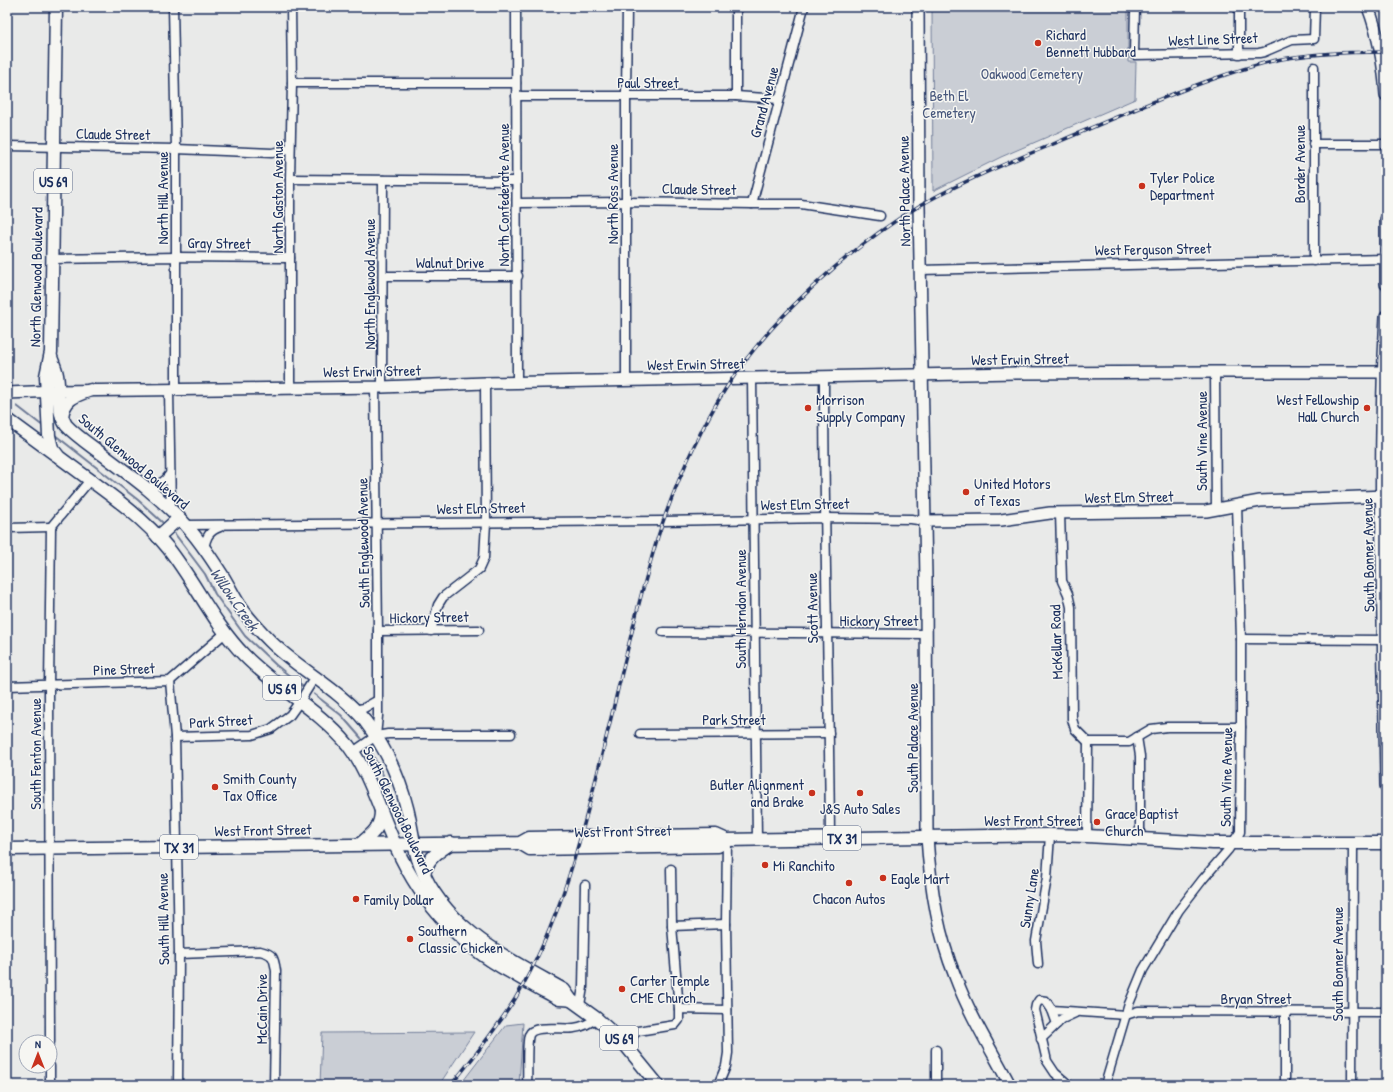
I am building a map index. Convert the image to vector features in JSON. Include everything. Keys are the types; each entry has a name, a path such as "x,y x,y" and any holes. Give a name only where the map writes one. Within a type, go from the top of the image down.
{"main road":[{"name":"North Glenwood Boulevard","path":"52,391 46,376 51,356 56,7"},
{"name":"North Palace Avenue","path":"918,7 918,119 922,375"},
{"path":"1368,7 1380,48 1386,95"},
{"path":"1386,220 1386,284"},
{"name":"South Bonner Avenue","path":"1386,316 1384,372 1386,786"},
{"name":"West Erwin Street","path":"7,393 91,390 378,387 485,383 922,375 1384,372"},
{"name":"South Palace Avenue","path":"922,375 927,634 927,837 936,909 955,977 971,1012 1010,1085"},
{"path":"62,418 64,408 69,400 77,395 91,390"},
{"name":"South Glenwood Boulevard","path":"52,391 62,418 68,428 146,488 178,518 204,549 241,608 260,630 282,652 340,695 376,736 389,758 399,783 406,804 414,843 424,874 439,899 468,930 500,954 564,990 575,1002 623,1042 658,1085"},
{"name":"South Glenwood Boulevard","path":"52,391 50,442 59,458 131,512 158,537 183,567 224,633 254,665 330,725 353,752 366,776 394,844 410,876 436,912 460,938 481,955 558,998 575,1002"},
{"path":"7,419 59,458"},
{"name":"West Elm Street","path":"925,520 1001,520 1060,513 1216,510 1260,501 1384,496"},
{"path":"158,537 178,518"},
{"path":"360,844 374,832 379,825 381,810"},
{"name":"West Front Street","path":"7,849 414,843 520,843 530,849 718,846 727,840 1050,835 1213,843 1386,843"},
{"path":"424,874 430,858 451,844"}],"street":[{"name":"North Hill Avenue","path":"173,7 177,257 173,389"},
{"name":"North Gaston Avenue","path":"290,387 291,7"},
{"name":"North Confederate Avenue","path":"516,7 516,181 518,276 517,383"},
{"name":"North Ross Avenue","path":"626,381 627,7"},
{"path":"736,7 736,96"},
{"name":"Grand Avenue","path":"752,204 804,7"},
{"name":"West Line Street","path":"1135,7 1134,55 1239,54 1264,52 1292,40 1314,39 1315,7"},
{"path":"1239,7 1239,54"},
{"name":"Border Avenue","path":"1314,67 1314,261"},
{"path":"292,83 516,83"},
{"name":"Paul Street","path":"516,96 736,96 779,99"},
{"path":"1313,144 1386,144"},
{"name":"Claude Street","path":"7,146 272,152 290,149"},
{"path":"290,179 516,181"},
{"name":"North Englewood Avenue","path":"378,387 383,276 383,180"},
{"name":"Claude Street","path":"517,203 626,202 801,204 880,216"},
{"name":"Gray Street","path":"52,259 177,257 290,258"},
{"name":"West Ferguson Street","path":"920,270 1386,259"},
{"name":"Walnut Drive","path":"383,276 518,276"},
{"name":"South Vine Avenue","path":"1215,372 1216,510"},
{"name":"Scott Avenue","path":"824,377 830,838"},
{"name":"South Herndon Avenue","path":"752,378 757,840"},
{"path":"431,631 438,605 443,597 450,590 469,578 483,564 486,523 485,383"},
{"name":"South Englewood Avenue","path":"376,736 378,716 376,524 378,387"},
{"path":"173,389 170,474 178,518"},
{"path":"146,488 158,486 167,479 170,474"},
{"path":"7,528 51,527 90,480"},
{"name":"South Vine Avenue","path":"1105,1085 1138,979 1161,939 1196,888 1234,843 1238,836 1240,826 1241,639 1237,506"},
{"name":"McKellar Road","path":"1060,513 1062,581 1068,594 1070,607 1072,719 1075,728 1088,742"},
{"name":"West Elm Street","path":"178,518 223,525 825,518 925,520"},
{"path":"204,549 209,532 223,525"},
{"name":"South Fenton Avenue","path":"50,1034 49,686 51,527"},
{"name":"Hickory Street","path":"378,631 479,630"},
{"name":"Hickory Street","path":"663,632 927,634"},
{"name":"Pine Street","path":"7,686 49,686 170,681 224,633"},
{"path":"1241,639 1385,640"},
{"name":"Park Street","path":"174,737 243,736 262,733 278,725 290,715 300,702 315,677"},
{"name":"South Hill Avenue","path":"170,681 174,737 179,954 178,1085"},
{"path":"354,710 364,708 378,700"},
{"path":"1087,836 1088,742 1129,742 1151,729 1167,727 1241,727"},
{"name":"Park Street","path":"640,734 756,732 829,733"},
{"path":"353,752 376,736 388,734 511,734"},
{"path":"1137,737 1140,756 1140,839"},
{"name":"Sunny Lane","path":"1038,964 1036,941 1047,878 1050,835"},
{"path":"718,1085 725,1070 728,1058 726,924 727,840"},
{"name":"South Bonner Avenue","path":"1352,1085 1353,843"},
{"path":"623,1042 638,1031 675,1025 679,1020 672,926 671,869"},
{"path":"575,1002 583,987 585,885"},
{"path":"672,926 726,924"},
{"name":"McCain Drive","path":"179,954 260,951 269,953 274,959 276,971 274,1085"},
{"path":"1056,1024 1052,1010 1046,1001 1039,1000 1035,1010 1047,1061 1052,1069 1069,1085"},
{"path":"679,1009 727,1010"},
{"name":"Bryan Street","path":"1052,1010 1126,1015 1138,1011 1285,1013 1386,1012"},
{"path":"1041,1038 1067,1016 1079,1012"},
{"path":"1285,1013 1285,1085"},
{"path":"528,1085 529,1035 532,1031 538,1028 574,1028 588,1024 596,1018"},
{"path":"936,1050 936,1085"},
{"path":"50,1074 50,1085"}],"green space":[{"name":"Oakwood Cemetery","path":"932,7 1128,7 1128,62 1136,62 1135,99 1001,157 933,191"},
{"path":"523,1023 519,1085 460,1085 506,1025"},
{"path":"474,1032 439,1085 320,1085 322,1033"}],"waterway":[{"name":"Willow Creek","path":"17,406 44,427"},
{"name":"Willow Creek","path":"55,435 138,500 162,522"},
{"name":"Willow Creek","path":"175,534 205,574 215,594 245,636 276,665 302,686"},
{"name":"Willow Creek","path":"314,694 341,715 361,738"},
{"name":"Willow Creek","path":"370,750 383,775 395,814 403,827"}],"railway":[{"path":"451,1085 484,1043 515,999 533,966 548,933 584,827 642,592 664,519 684,469 708,419 726,388 744,362 765,336 813,287 865,243 892,223 919,206 984,173 1162,98 1248,68 1272,61 1300,56 1386,52"}],"place":[{"name":"Richard Bennett Hubbard","path":"1038,43"},
{"name":"Tyler Police Department","path":"1142,186"},
{"name":"Morrison Supply Company","path":"808,408"},
{"name":"West Fellowship Hall Church","path":"1367,408"},
{"name":"United Motors of Texas","path":"966,492"},
{"name":"Smith County Tax Office","path":"215,787"},
{"name":"Butler Alignment and Brake","path":"812,793"},
{"name":"J&S Auto Sales","path":"860,793"},
{"name":"Grace Baptist Church","path":"1097,822"},
{"name":"Mi Ranchito","path":"765,865"},
{"name":"Eagle Mart","path":"883,878"},
{"name":"Chacon Autos","path":"849,883"},
{"name":"Family Dollar","path":"356,899"},
{"name":"Southern Classic Chicken","path":"410,939"},
{"name":"Carter Temple CME Church","path":"622,989"}],"park label":[{"name":"Beth El Cemetery","path":"949,104"}]}
